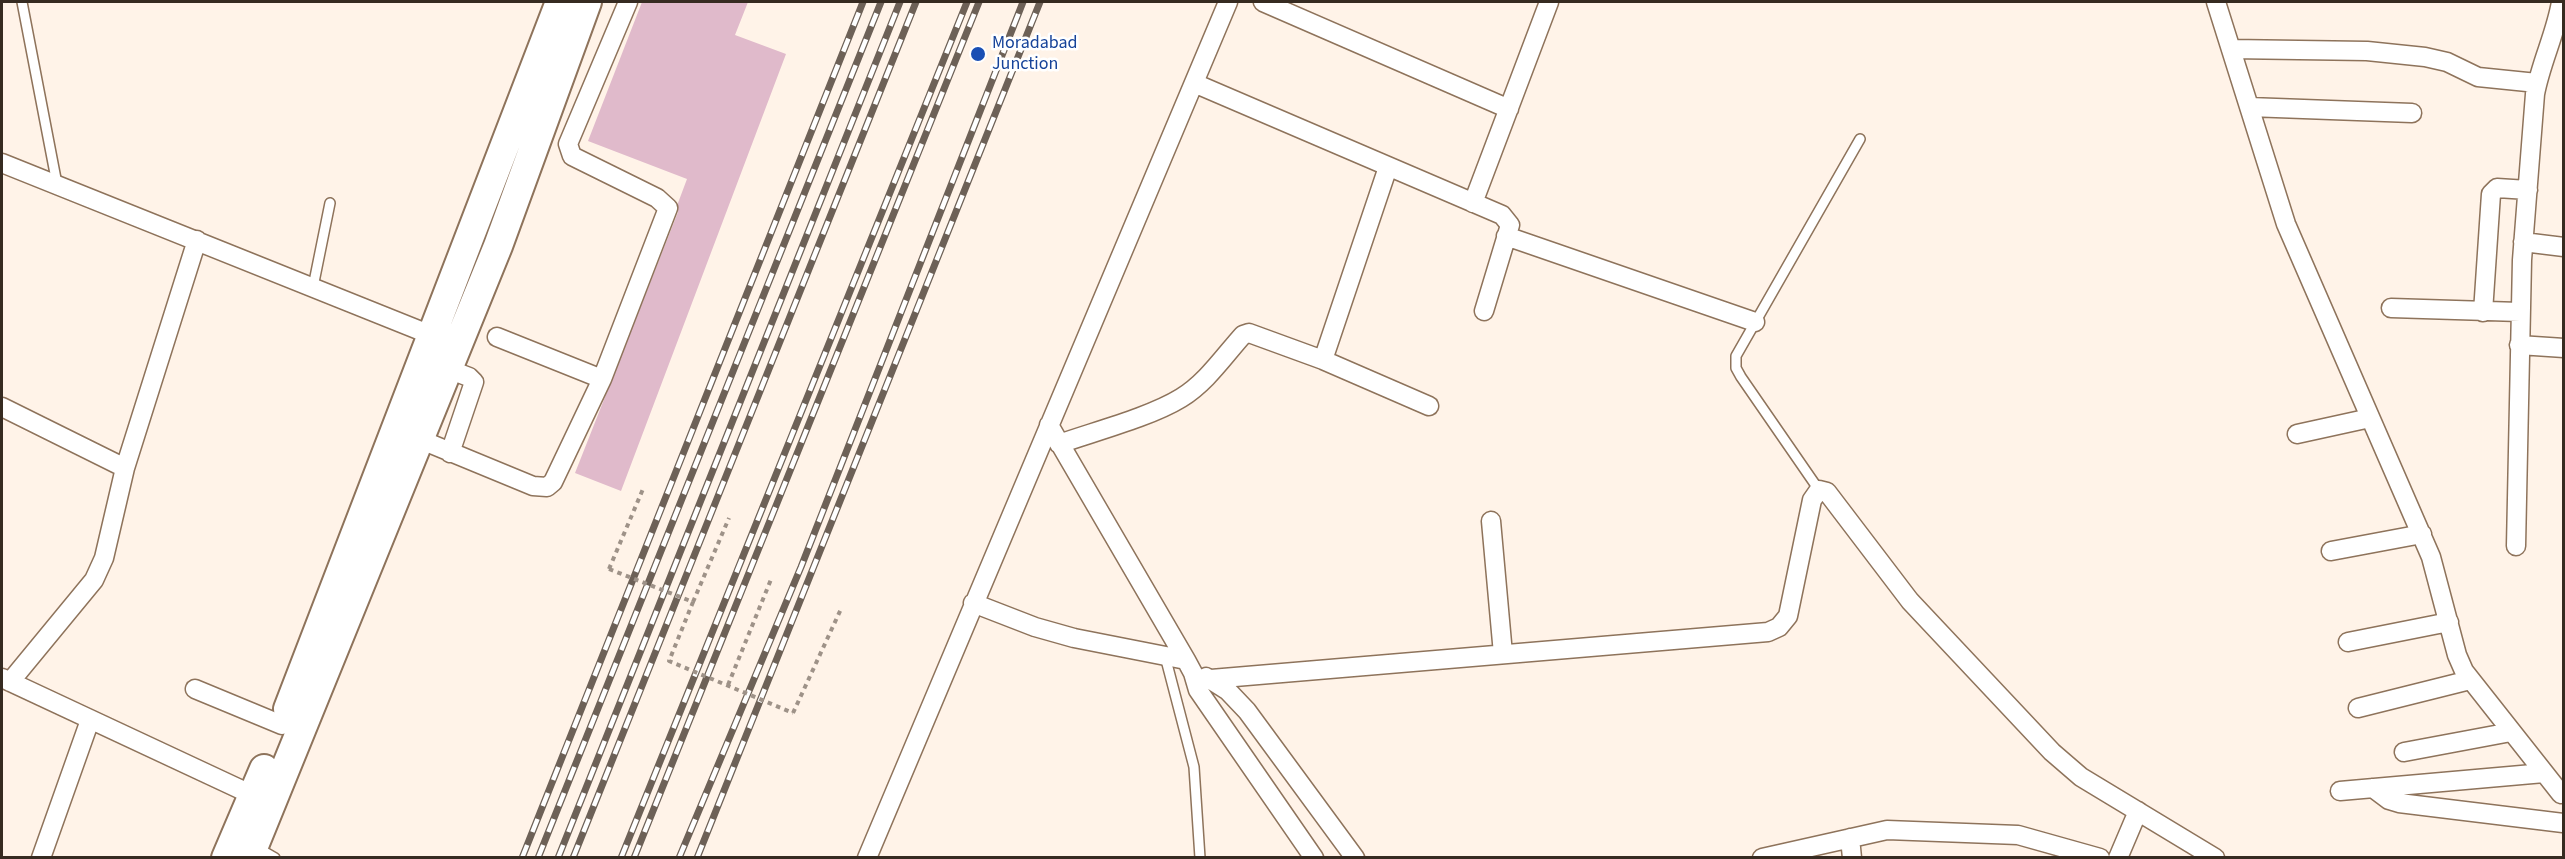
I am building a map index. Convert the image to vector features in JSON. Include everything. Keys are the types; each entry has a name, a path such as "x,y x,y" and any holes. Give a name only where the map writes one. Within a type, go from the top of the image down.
{"main road":[{"path":"259,854 262,799 282,725 560,2"},
{"path":"226,858 262,799 419,440 498,246 587,2"},
{"path":"507,138 533,149"}],"street":[{"path":"419,440 533,486 548,487 553,482 602,380 668,208 657,198 572,156 568,144 628,2"},
{"path":"867,858 1228,2"},
{"path":"1263,2 1509,109"},
{"path":"1473,203 1549,2"},
{"path":"2216,2 2292,241 2435,569 2457,655 2469,680 2544,773 2562,787 2564,831"},
{"path":"2516,546 2523,242 2537,83 2558,20 2560,2"},
{"path":"2231,50 2367,51 2424,57 2447,62 2478,77 2537,83"},
{"path":"1194,83 1502,215 1510,225 1484,311"},
{"path":"2249,107 2412,113"},
{"path":"2,163 57,183 431,335"},
{"path":"1323,360 1388,167"},
{"path":"2483,312 2491,194 2498,188 2528,190"},
{"path":"1506,236 1755,322"},
{"path":"197,240 125,468 104,558 94,580 6,680 262,799"},
{"path":"2523,242 2564,247"},
{"path":"2391,308 2520,312"},
{"path":"1059,444 1161,408 1182,398 1201,383 1243,335 1249,333 1323,360 1429,406"},
{"path":"497,337 602,380"},
{"path":"2519,345 2564,348"},
{"path":"448,369 469,377 474,382 450,453"},
{"path":"2,407 125,468"},
{"path":"2297,434 2370,418"},
{"path":"1048,425 1189,667 1198,690 1314,858"},
{"path":"1212,679 1768,632 1779,627 1788,616 1812,500 1819,490 1827,492 1910,601 2007,702 2031,732 2081,777 2215,858"},
{"path":"1491,521 1503,654"},
{"path":"2331,551 2421,534"},
{"path":"973,603 1035,627 1074,638 1165,656 1212,679 1228,691 1247,711 1355,858"},
{"path":"2348,642 2449,622"},
{"path":"2358,708 2469,680"},
{"path":"195,689 282,725"},
{"path":"41,858 90,720"},
{"path":"2404,752 2511,732"},
{"path":"2340,791 2544,773"},
{"path":"2373,788 2383,796 2399,803 2563,823"},
{"path":"2118,858 2138,811"},
{"path":"1762,858 1887,830 2018,835 2100,858"},
{"path":"1850,838 1852,858"}],"lane":[{"path":"22,2 57,183"},
{"path":"1819,490 1736,368 1736,356 1860,139"},
{"path":"313,287 330,203"},
{"path":"1165,656 1194,767 1200,858"}],"path":[{"path":"643,489 609,569 693,603"},
{"path":"729,518 669,661 793,712 841,609"},
{"path":"728,686 772,577"}],"building":[{"path":"642,2 748,2 735,35 786,54 621,491 575,473 678,212 678,203 687,179 588,141"}],"railway":[{"path":"522,858 863,2"},
{"path":"538,858 881,2"},
{"path":"558,858 900,2"},
{"path":"573,858 916,2"},
{"path":"621,858 967,2"},
{"path":"634,858 979,2"},
{"path":"679,858 801,567 1023,2"},
{"path":"697,858 1040,2"}],"place":[{"name":"Moradabad Junction","path":"978,54"}]}
